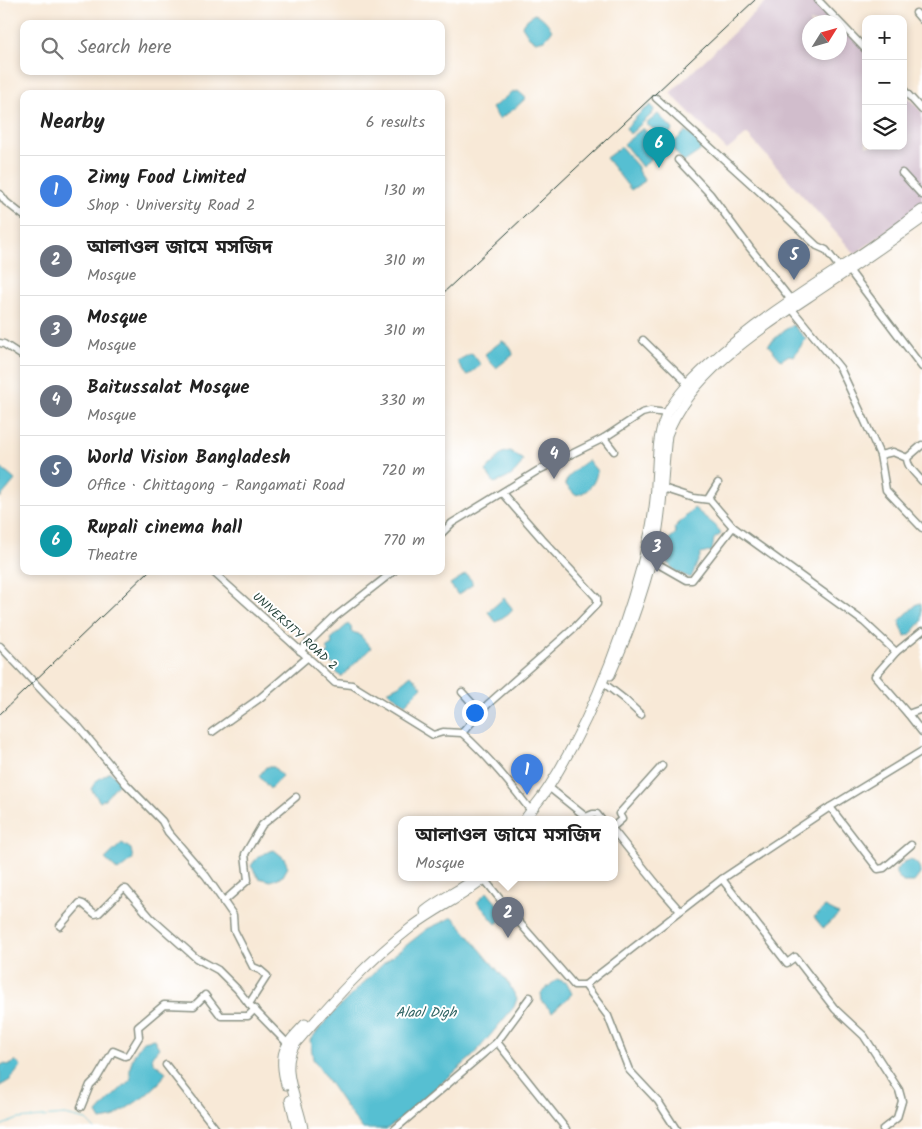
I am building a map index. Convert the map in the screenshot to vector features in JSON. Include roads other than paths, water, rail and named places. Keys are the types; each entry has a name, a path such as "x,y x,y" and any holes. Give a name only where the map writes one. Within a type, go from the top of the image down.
{"highway":[{"path":"844,269 922,210"},
{"path":"531,815 580,731 630,610 652,523 658,441 667,413 688,384 726,348 922,219"},
{"path":"531,815 551,789 580,743 634,618 657,534 667,435 672,421 685,400 715,368 791,304"},
{"path":"297,1129 283,1072 282,1056 287,1043 354,971 388,941 435,903 477,881"},
{"path":"302,1129 288,1068 289,1054 296,1043 358,975 389,946 430,914 460,896 479,881"}],"street":[{"path":"818,0 862,46"},
{"path":"916,13 922,20"},
{"path":"907,93 922,110"},
{"path":"656,98 817,246 826,250 844,269 922,367"},
{"path":"678,160 710,194 840,368 880,455 886,490 922,528"},
{"path":"902,173 922,195"},
{"path":"0,194 6,202 20,213"},
{"path":"643,340 688,384"},
{"path":"0,343 20,354"},
{"path":"445,530 452,523 537,471 604,438 642,413 650,411 667,413"},
{"path":"604,438 614,451"},
{"path":"907,458 922,445"},
{"path":"880,455 893,452 907,458"},
{"path":"907,458 909,467 922,481"},
{"path":"708,499 718,483"},
{"path":"663,488 694,498 712,501 734,527 864,622 896,652"},
{"path":"502,493 596,598 597,604 574,628 480,712 462,733 508,780 531,815"},
{"path":"651,560 686,580 692,580 734,527"},
{"name":"UNIVERSITY ROAD 2","path":"216,575 335,683 352,685 433,736 443,732 462,733"},
{"path":"300,650 335,617 389,575"},
{"path":"922,631 896,652 875,676 922,732"},
{"path":"0,646 79,727 126,784 162,821 168,832 206,876 233,915 234,930 253,967 267,976 249,1004"},
{"path":"212,732 260,698 308,657"},
{"path":"606,685 641,715"},
{"path":"462,692 480,712"},
{"path":"908,714 922,709"},
{"path":"485,881 574,985 586,985 722,879 830,807 922,751"},
{"path":"618,822 622,819 619,814 662,766"},
{"path":"551,789 585,816"},
{"path":"223,902 248,880 245,854 262,825 296,797"},
{"path":"830,807 878,869 884,868 911,844"},
{"path":"618,836 680,911"},
{"path":"722,879 787,963 796,957 835,1009 864,1036 880,1059 899,1090 902,1101 897,1118 884,1129"},
{"path":"60,926 80,903 95,914 99,913 126,889 150,918 196,958 218,970 287,1043"},
{"path":"586,985 608,1016 629,1070 658,1101 676,1129"},
{"path":"81,1107 90,1085 97,1078 113,1051 125,1056 128,1055 139,1036 138,1026 164,1005 194,1006 205,995 221,1016 248,1016 255,1009"},
{"path":"395,1129 497,1042 530,998"},
{"path":"497,1042 566,1129"},
{"path":"166,1065 216,1129"}],"water":[{"path":"534,14 545,20 552,31 544,40 536,42 529,37 522,26"},
{"path":"518,91 526,98 499,119 492,108 511,93"},
{"path":"651,105 654,110 652,114 630,134 626,128 640,113"},
{"path":"658,114 673,129 660,142 656,137 655,130 646,124"},
{"path":"643,128 662,151 642,167 624,144"},
{"path":"686,131 700,144 700,151 684,162 670,146"},
{"path":"621,147 638,167 638,171 645,181 631,190 606,158"},
{"path":"793,325 806,339 794,356 789,355 781,360 768,345 783,331"},
{"path":"502,341 506,343 513,355 496,368 485,354"},
{"path":"472,353 481,365 468,375 464,373 457,361"},
{"path":"510,451 523,460 521,465 512,475 494,483 486,471 502,453"},
{"path":"588,460 597,471 595,480 583,493 575,495 565,484 572,473"},
{"path":"0,467 15,480 0,498"},
{"path":"694,508 716,526 721,534 714,539 712,551 701,554 691,578 676,572 659,554 661,546 676,533 674,528"},
{"path":"466,574 472,581 472,585 458,595 450,584"},
{"path":"504,598 512,608 512,611 496,622 488,612"},
{"path":"921,603 922,621 910,635 905,636 899,621 917,604"},
{"path":"348,624 352,632 359,634 371,648 341,677 336,672 338,669 325,656 329,652 326,649 332,644 331,639"},
{"path":"411,675 422,687 405,704 387,691 399,685"},
{"path":"266,767 274,767 282,776 270,789 259,776"},
{"path":"110,772 120,781 106,798 100,802 91,789 96,781"},
{"path":"122,843 131,849 133,859 118,871 105,859"},
{"path":"274,850 284,858 288,867 283,876 271,881 259,878 251,866 255,860"},
{"path":"910,860 918,865 920,874 914,882 903,882 896,874 896,870 904,862"},
{"path":"487,892 506,915 496,924 477,902"},
{"path":"825,907 839,914 823,928 814,917"},
{"name":"Alaol Digh","path":"453,917 509,984 517,999 514,1007 473,1056 405,1115 387,1129 363,1129 313,1059 310,1040 329,1017 384,963 427,929"},
{"path":"557,979 567,983 572,994 552,1012 542,1001 541,993"},
{"path":"154,1039 159,1048 152,1056 153,1062 166,1072 160,1082 145,1096 112,1118 101,1120 97,1113 131,1079 131,1064 140,1045 143,1041"},
{"path":"15,1060 21,1066 10,1080 0,1086 0,1066 3,1064 10,1065"}],"waterway":[{"path":"0,1126 18,1119 65,1115 86,1120 95,1129"}],"railway":[{"path":"445,291 755,0"},
{"path":"0,714 145,575"}],"place":[{"name":"Rupali cinema hall","path":"659,168"},
{"name":"World Vision Bangladesh","path":"794,280"},
{"name":"Baitussalat Mosque","path":"554,479"},
{"name":"Mosque","path":"657,572"},
{"name":"Zimy Food Limited","path":"527,795"},
{"name":"আলাওল জামে মসজিদ","path":"508,938"}]}
